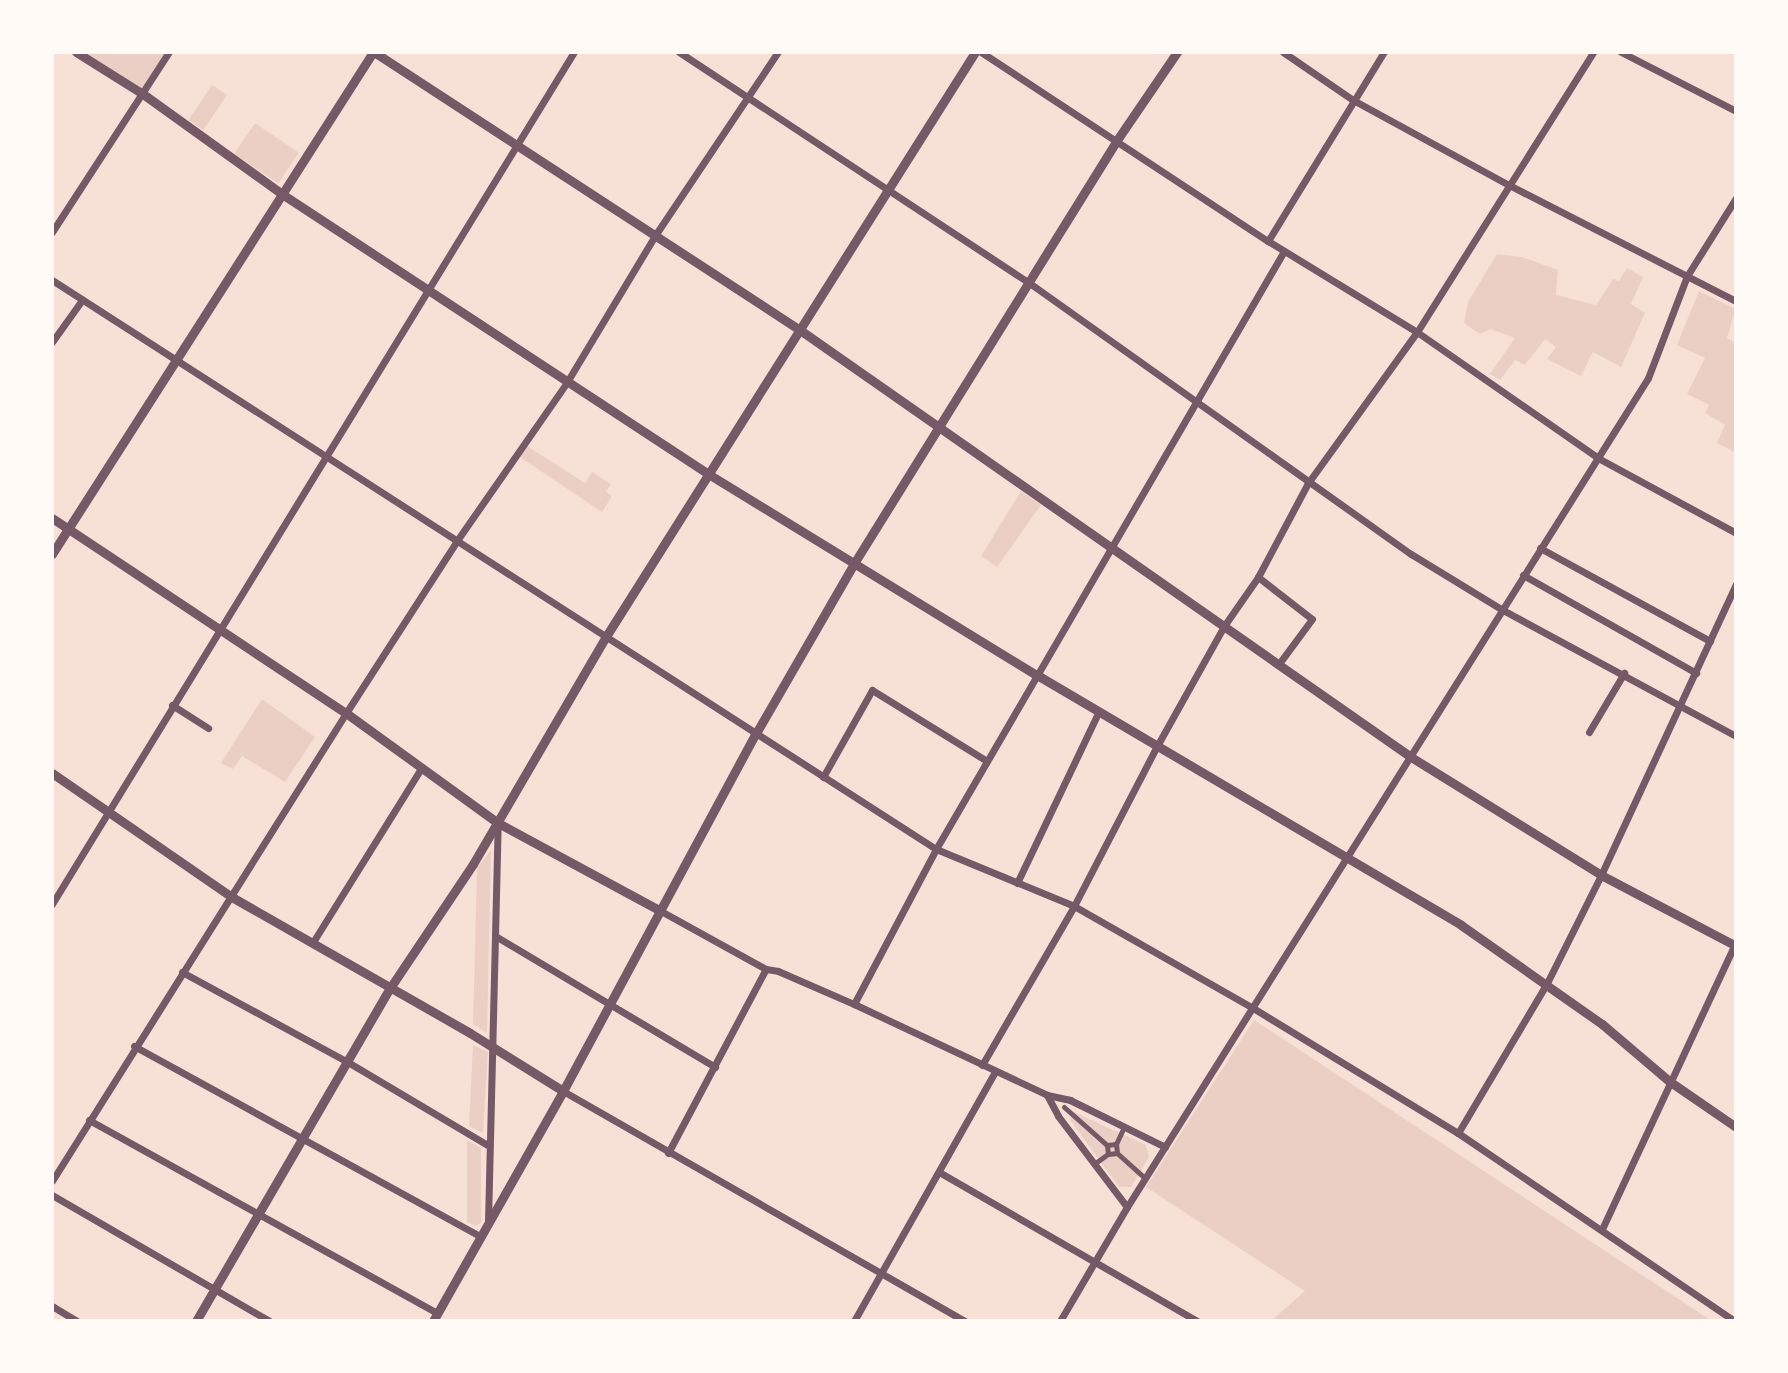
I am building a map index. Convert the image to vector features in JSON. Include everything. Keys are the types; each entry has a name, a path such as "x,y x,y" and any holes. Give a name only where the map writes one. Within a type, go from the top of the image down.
{"street":[{"path":"76,52 143,94 282,194 710,475 853,565 1461,925 1602,1024 1669,1081 1736,1127"},
{"path":"52,232 169,52"},
{"path":"52,554 374,52 800,330 1411,757 1601,875 1735,945 1602,1229"},
{"path":"52,904 574,52"},
{"path":"679,52 1028,282 1196,399 1308,483 1501,609 1736,736"},
{"path":"52,1181 346,713 456,542 567,382 656,234 778,52"},
{"path":"196,1321 390,988 498,823 605,638 975,52"},
{"path":"981,52 1268,241 1417,332 1598,458 1736,533"},
{"path":"89,1120 435,1317 563,1091 755,735 853,565 1117,140 1177,52"},
{"path":"1283,52 1353,100 1509,185 1736,301"},
{"path":"1268,241 1384,52"},
{"path":"982,1065 1074,906 1224,626 1258,577 1308,483 1417,332 1593,52"},
{"path":"1621,52 1736,111"},
{"path":"1060,1321 1145,1178 1648,378 1687,276 1736,198"},
{"path":"854,1004 936,849 1284,251"},
{"path":"52,280 936,849 1074,906 1253,1008 1458,1133 1735,1321"},
{"path":"52,342 82,300"},
{"path":"52,518 218,631 346,713 498,823 766,969 778,971 854,1004 1047,1095 1070,1100 1165,1147"},
{"path":"1540,548 1710,641"},
{"path":"1523,575 1696,673"},
{"path":"1258,577 1312,619 1278,665"},
{"path":"1458,1133 1546,985 1682,705 1736,584"},
{"path":"1589,732 1624,673"},
{"path":"823,777 872,690 987,761"},
{"path":"172,705 208,728"},
{"path":"1017,883 1099,711"},
{"path":"313,942 422,767"},
{"path":"52,773 230,896 668,1153 965,1321"},
{"path":"488,1222 498,823"},
{"path":"497,937 610,1001 715,1067"},
{"path":"668,1153 766,969"},
{"path":"182,972 346,1061 489,1146"},
{"path":"134,1046 480,1236"},
{"path":"854,1321 995,1072"},
{"path":"1047,1095 1058,1116 1127,1207"},
{"path":"1058,1116 1070,1100"},
{"path":"1064,1107 1107,1145 1108,1154"},
{"path":"1124,1127 1116,1144 1117,1153 1145,1178"},
{"path":"1107,1145 1116,1144"},
{"path":"1094,1164 1108,1154 1117,1153"},
{"path":"939,1172 1197,1321"},
{"path":"52,1195 212,1291 269,1321"},
{"path":"52,1306 77,1321"}],"shaded area":[{"path":"84,52 166,52 142,89"},
{"path":"212,85 227,95 203,130 189,120"},
{"path":"255,123 299,153 278,183 234,154"},
{"path":"1497,254 1522,257 1558,270 1556,295 1596,305 1613,279 1619,281 1627,268 1643,277 1631,304 1645,313 1621,367 1593,352 1581,376 1547,359 1556,347 1545,339 1525,365 1515,360 1500,380 1490,374 1515,338 1491,329 1480,334 1464,323 1468,302"},
{"path":"1699,291 1736,309 1727,338 1736,343 1736,453 1717,443 1725,425 1705,413 1709,405 1687,394 1705,358 1677,345"},
{"path":"527,446 585,483 592,472 611,484 606,492 612,496 602,512 520,457"},
{"path":"1021,491 1041,505 997,567 981,556"},
{"path":"262,699 315,737 285,782 242,756 233,769 221,763"},
{"path":"491,850 487,1033 473,1024 477,868"},
{"path":"1254,1020 1712,1321 1271,1321 1305,1291 1146,1187"},
{"path":"473,1045 488,1052 483,1133 469,1126"},
{"path":"1074,1112 1146,1145 1149,1157 1131,1187 1119,1187 1070,1120"},
{"path":"467,1140 481,1148 481,1223 475,1226 467,1222"}]}
